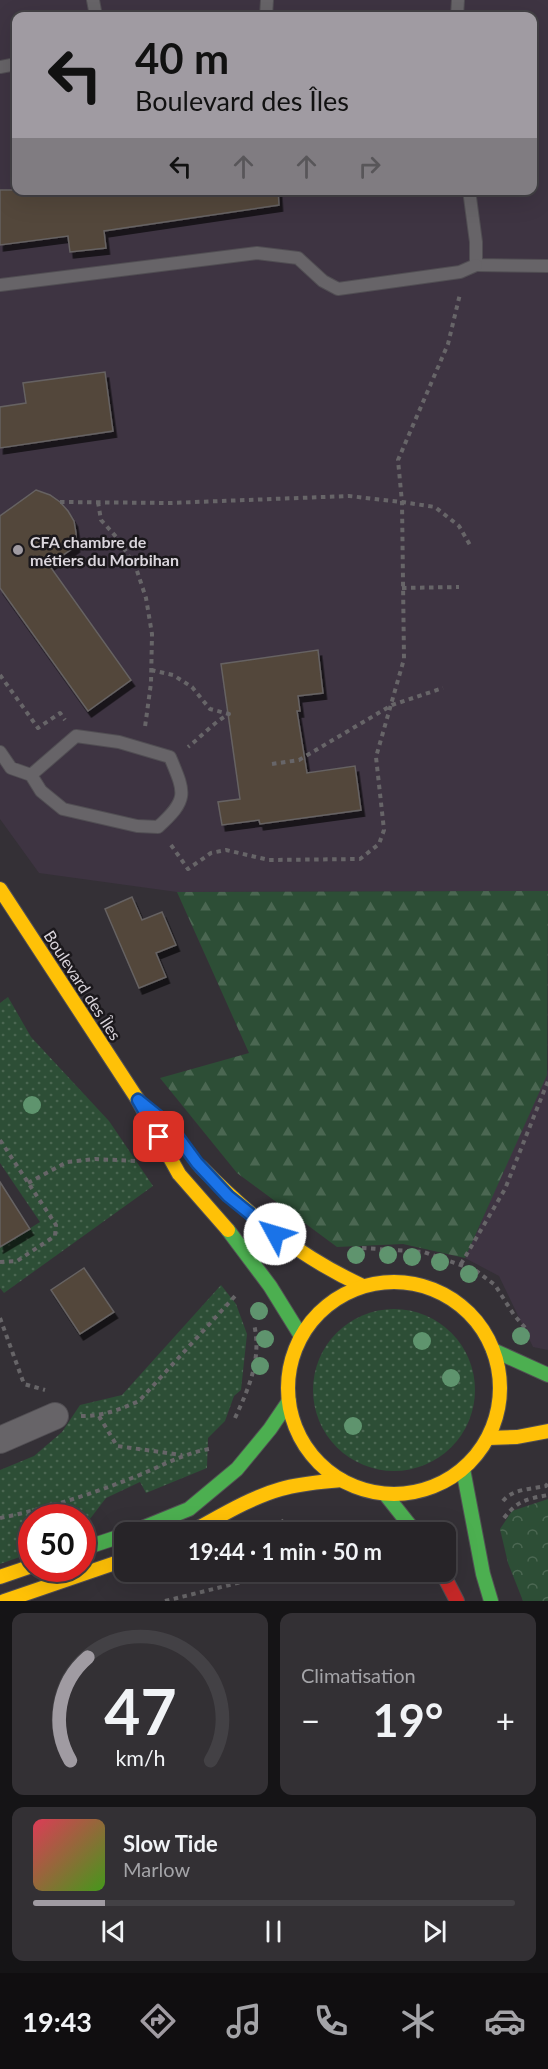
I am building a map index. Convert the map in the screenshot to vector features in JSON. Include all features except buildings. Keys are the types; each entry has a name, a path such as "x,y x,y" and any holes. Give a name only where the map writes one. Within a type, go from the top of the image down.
{"main road":[{"name":"Boulevard des Îles","path":"0,889 138,1100 179,1174 235,1238 270,1286 301,1336"},
{"name":"Boulevard des Îles","path":"138,1100 169,1125"},
{"path":"190,1153 228,1196 260,1223 326,1269 363,1286"},
{"path":"385,1282 408,1282 431,1288 452,1298 469,1312 483,1330 493,1350 500,1379 498,1409 488,1438 463,1469 439,1484 413,1492 385,1494 355,1487 341,1480 316,1459 298,1432 289,1401 288,1378 301,1336 317,1314 338,1297 363,1286 385,1282"},
{"path":"493,1350 548,1375"},
{"path":"157,1522 189,1509 237,1469 270,1429 289,1401"},
{"path":"488,1438 517,1437 548,1431"},
{"path":"463,1469 483,1574 491,1601"},
{"path":"211,1522 293,1485 341,1480"},
{"path":"385,1494 407,1522"},
{"path":"96,1544 114,1538"},
{"path":"4,1601 114,1563"},
{"path":"0,1577 18,1571"},
{"path":"447,1582 457,1601"}],"street":[{"path":"0,1440 55,1416"}],"lane":[{"path":"470,195 476,242 476,265"},
{"path":"0,285 257,253 298,258 323,281 338,289 460,272 476,265 548,266"},
{"path":"0,752 11,768 31,775 41,791 63,809 137,826 158,827 175,811 182,797 180,777 170,757 119,742 76,736 31,775"}],"path":[{"path":"158,827 188,869 211,853 226,850 269,860 360,859 379,843 384,830 376,758 404,659 402,501 398,460 448,344 460,295 460,272"},
{"path":"60,502 170,503 349,496 402,501 435,507 459,526 470,545"},
{"path":"98,502 101,520 119,540 136,568 146,598 152,634 151,670 142,749"},
{"path":"402,588 459,587"},
{"path":"151,670 173,675 192,687 210,710 229,714 213,723 206,733 171,760"},
{"path":"0,675 38,728 60,713 76,736"},
{"path":"272,764 299,760 392,705 443,688"},
{"path":"461,1264 505,1189 548,1081"},
{"path":"0,1140 56,1225 55,1236 17,1261 0,1262"},
{"path":"28,1183 67,1162 95,1159 138,1161"},
{"path":"359,1248 424,1252 475,1270 495,1285 514,1315 528,1331"},
{"path":"1,1322 24,1384 46,1390 56,1404 55,1416 99,1416 139,1401 232,1302 238,1292"},
{"path":"244,1398 251,1382 257,1354 256,1332 252,1316"},
{"path":"99,1416 117,1446 182,1455"},
{"path":"0,1518 82,1498 182,1455 212,1448"},
{"path":"501,1503 507,1496 546,1486 548,1483"},
{"path":"500,1523 516,1504 548,1495"},
{"path":"165,1601 242,1582"}],"shaded area":[{"path":"0,0 548,0 548,891 177,892 39,873 0,819"},
{"path":"548,1069 548,1350 533,1347 499,1276 465,1258"}],"green space":[{"path":"548,891 547,1075 465,1258 403,1244 337,1247 237,1173 160,1078 249,1053 177,892"},
{"path":"8,997 31,1037 109,1121 153,1186 4,1293 0,1288 0,1247 40,1222 0,1163 0,1003"},
{"path":"221,1285 236,1304 247,1334 241,1390 234,1396 225,1421 208,1438 207,1468 146,1493 140,1482 106,1498 96,1511 96,1504 18,1504 18,1558 0,1564 0,1470 34,1456 62,1432 80,1405 122,1395"},
{"path":"394,1309 410,1310 425,1315 439,1322 451,1333 462,1345 469,1359 474,1374 474,1406 469,1421 462,1435 451,1447 439,1458 425,1465 410,1470 394,1471 378,1470 363,1465 349,1458 337,1447 326,1435 319,1421 314,1406 313,1390 314,1374 319,1359 326,1345 337,1333 349,1322 363,1315 378,1310"},
{"path":"548,1499 548,1601 523,1601 508,1563 500,1529 512,1511"}],"traffic: fast":[{"path":"228,1230 270,1286 301,1336"},
{"path":"493,1350 548,1375"},
{"path":"157,1522 189,1509 237,1469 270,1429 289,1401"},
{"path":"463,1469 483,1574 491,1601"},
{"path":"385,1494 407,1522"},
{"path":"96,1544 114,1538"}],"traffic: slow":[{"path":"0,889 138,1100 179,1174 228,1230"},
{"path":"201,1167 276,1234 318,1262 363,1286"},
{"path":"394,1282 415,1284 434,1290 453,1300 469,1313 482,1329 492,1348 498,1367 500,1388 498,1409 492,1428 482,1447 469,1463 453,1476 434,1486 415,1492 394,1494 373,1492 354,1486 335,1476 319,1463 306,1447 296,1428 290,1409 288,1388 290,1367 296,1348 306,1329 319,1313 335,1300 354,1290 373,1284 394,1282"},
{"path":"488,1438 517,1437 548,1431"},
{"path":"209,1522 257,1497 281,1489 341,1480"},
{"path":"4,1601 114,1563"},
{"path":"0,1577 18,1571"}],"traffic: jam":[{"path":"447,1582 457,1601"}],"place":[{"name":"CFA chambre de métiers du Morbihan","path":"18,550"}],"route":[{"path":"159,1137 138,1100 169,1125 197,1163 228,1196 275,1234"}]}
